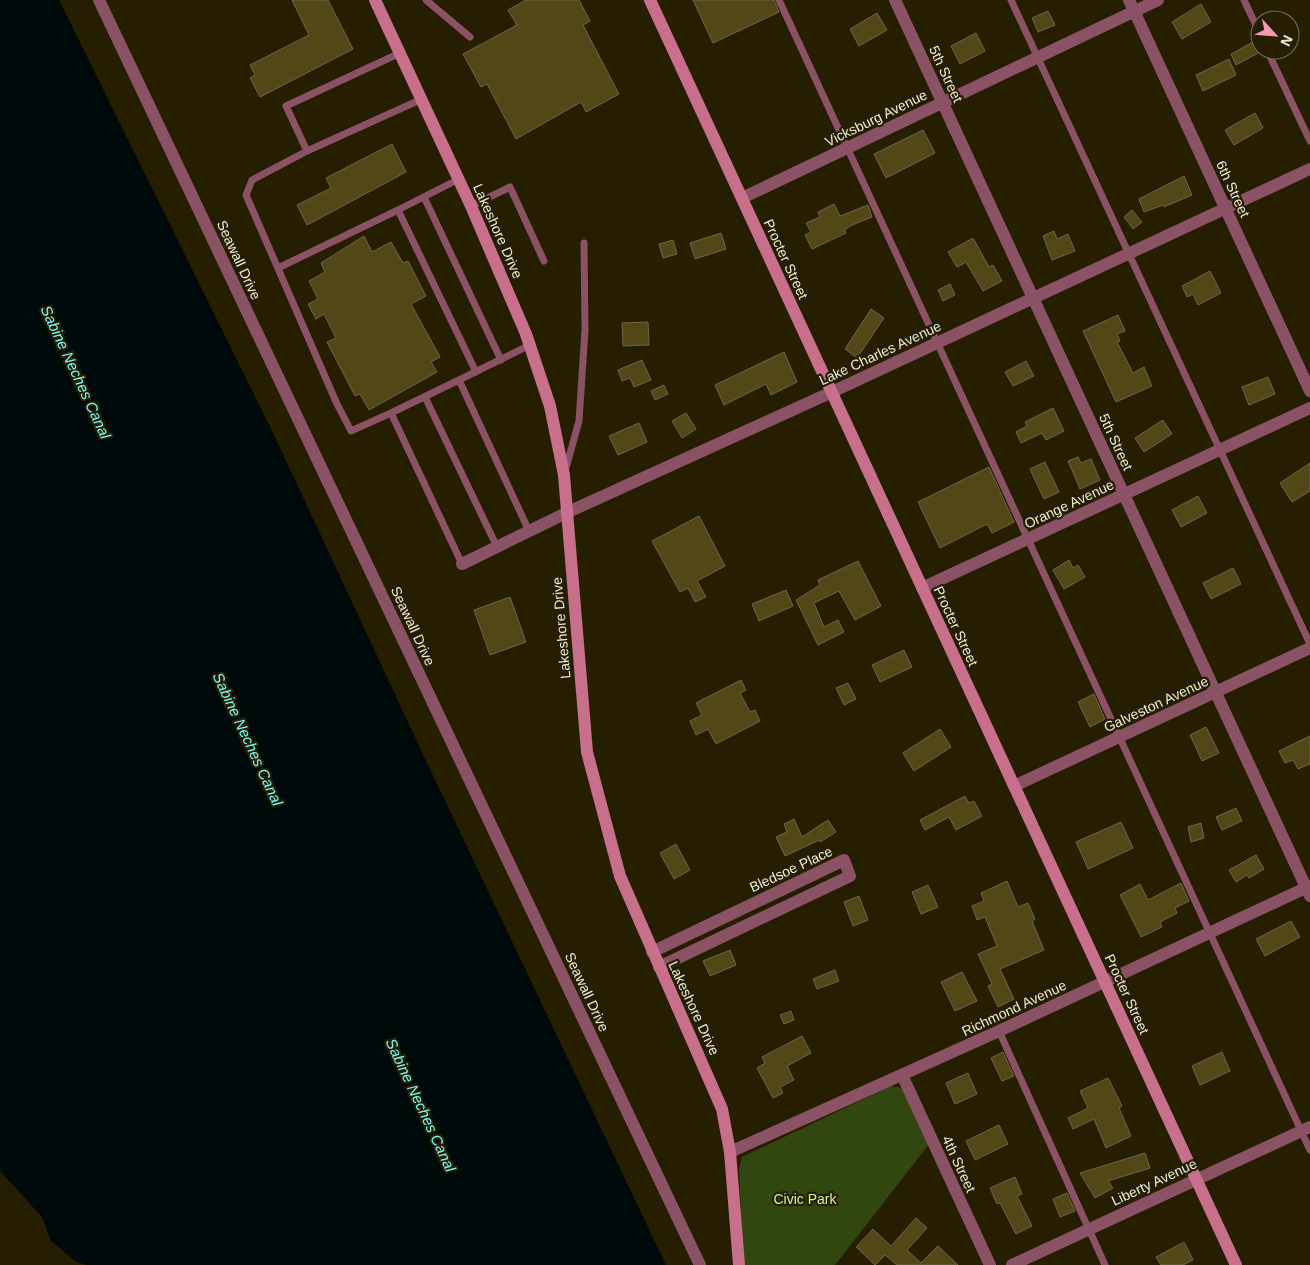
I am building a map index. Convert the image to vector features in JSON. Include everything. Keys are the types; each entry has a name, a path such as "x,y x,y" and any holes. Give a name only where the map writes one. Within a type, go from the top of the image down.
{"main road":[{"name":"Lakeshore Drive","path":"375,0 471,206 530,345 550,406 564,475 587,752 620,876 652,952 705,1066 722,1109 730,1152 739,1265"},
{"name":"Procter Street","path":"650,0 1236,1265"}],"street":[{"name":"Seawall Drive","path":"99,0 700,1265"},
{"name":"5th Street","path":"895,0 1124,496 1309,890"},
{"name":"Vicksburg Avenue","path":"742,198 1037,57 1132,6 1158,0"},
{"name":"6th Street","path":"1132,6 1310,391"},
{"name":"Lake Charles Avenue","path":"462,564 566,513 832,392 1310,169"},
{"name":"Orange Avenue","path":"922,588 1124,496 1310,408"},
{"name":"Galveston Avenue","path":"1014,786 1310,648"},
{"name":"Bledsoe Place","path":"652,952 844,860 850,876 659,967"},
{"name":"Richmond Avenue","path":"730,1152 1000,1032 1211,933 1309,890"},
{"name":"4th Street","path":"902,1075 990,1265"},
{"name":"Liberty Avenue","path":"1012,1265 1306,1129"}],"lane":[{"path":"426,0 470,37"},
{"path":"779,0 1211,933 1306,1129 1310,1150"},
{"path":"1011,0 1310,644"},
{"path":"1244,0 1250,13"},
{"path":"307,151 286,106 400,53"},
{"path":"1272,60 1310,141"},
{"path":"422,99 307,151 252,180 246,195 337,404 352,431 530,345"},
{"path":"278,268 459,179"},
{"path":"471,206 510,187 544,261"},
{"path":"424,197 501,360"},
{"path":"398,210 476,372"},
{"path":"564,475 579,421 585,330 584,243"},
{"path":"459,380 529,531"},
{"path":"424,397 497,547"},
{"path":"391,413 462,564"},
{"path":"1000,1032 1105,1265"}],"green space":[{"name":"Civic Park","path":"891,1086 902,1088 930,1143 835,1265 743,1265 739,1168 742,1157"}],"water":[{"name":"Sabine Neches Canal","path":"0,0 59,0 276,439 428,765 666,1265 86,1265 75,1261 51,1241 42,1217 0,1171"}],"building":[{"path":"292,0 328,0 353,49 260,97 250,78 255,75 250,65 309,35"},
{"path":"526,0 579,0 590,21 583,25 619,94 586,112 581,102 516,139 487,84 481,87 463,54 517,25 508,10"},
{"path":"693,0 774,0 779,12 713,43"},
{"path":"1201,4 1211,22 1182,39 1172,22"},
{"path":"1048,11 1055,25 1038,32 1032,18"},
{"path":"877,13 887,30 859,46 850,29"},
{"path":"976,33 985,51 960,64 951,46"},
{"path":"1250,44 1250,57 1236,65 1231,54"},
{"path":"1229,59 1236,75 1203,91 1196,75"},
{"path":"1255,113 1263,128 1234,145 1225,130"},
{"path":"923,130 935,153 886,178 874,154"},
{"path":"392,144 406,172 307,225 297,205 331,188 326,178"},
{"path":"1184,176 1192,195 1164,207 1163,205 1144,212 1139,199"},
{"path":"834,204 840,216 868,205 872,217 852,225 844,230 846,233 812,249 805,235 811,232 806,223 820,217 818,212"},
{"path":"1132,210 1142,222 1133,229 1124,217"},
{"path":"1054,231 1057,239 1068,234 1075,251 1052,260 1043,236"},
{"path":"721,233 726,249 695,259 690,243"},
{"path":"364,236 372,252 391,242 403,263 408,261 426,296 411,304 440,357 431,362 437,372 369,410 360,394 355,396 327,342 336,338 324,314 316,319 308,304 318,299 309,281 325,272 321,263"},
{"path":"973,238 989,267 993,265 1002,281 983,291 966,262 957,267 948,252"},
{"path":"673,240 677,254 663,258 659,244"},
{"path":"1210,271 1221,293 1198,305 1193,294 1187,297 1182,286"},
{"path":"950,284 955,295 943,301 938,290"},
{"path":"871,309 884,318 857,358 845,349"},
{"path":"1118,315 1125,331 1117,334 1120,341 1117,342 1133,373 1144,367 1152,386 1116,402 1083,331"},
{"path":"648,322 649,345 623,346 622,323"},
{"path":"784,352 797,382 771,395 766,384 724,405 715,385"},
{"path":"642,360 651,380 634,387 630,378 622,381 618,370"},
{"path":"1026,361 1034,376 1013,386 1005,372"},
{"path":"1268,377 1275,394 1249,405 1242,387"},
{"path":"664,385 668,394 655,400 651,391"},
{"path":"1053,408 1064,431 1046,440 1042,433 1021,443 1016,432 1027,426 1025,422"},
{"path":"686,413 696,429 682,438 672,421"},
{"path":"1163,420 1172,434 1144,452 1135,438"},
{"path":"639,423 647,442 618,455 609,436"},
{"path":"1078,457 1081,463 1091,459 1100,480 1080,489 1068,461"},
{"path":"1045,462 1059,492 1044,499 1030,469"},
{"path":"1310,463 1310,491 1292,502 1280,483"},
{"path":"989,467 1014,522 992,533 987,524 940,548 918,502"},
{"path":"1198,496 1207,513 1181,527 1172,510"},
{"path":"699,516 725,566 697,581 706,597 695,602 688,588 680,592 652,541"},
{"path":"1069,560 1073,568 1078,565 1085,577 1064,589 1053,570"},
{"path":"858,561 881,606 855,620 839,591 814,603 824,627 838,620 844,632 818,645 796,600 820,585 818,580"},
{"path":"1233,568 1241,584 1211,599 1203,583"},
{"path":"786,590 793,606 759,621 752,604"},
{"path":"510,597 526,642 490,655 474,610"},
{"path":"904,650 912,667 880,682 872,665"},
{"path":"741,680 746,690 740,693 750,712 755,710 760,721 716,744 708,729 696,735 690,721 702,715 696,703"},
{"path":"848,683 856,699 844,705 836,688"},
{"path":"1094,694 1105,719 1090,727 1078,702"},
{"path":"1206,727 1219,753 1202,761 1190,735"},
{"path":"940,729 951,747 914,771 903,753"},
{"path":"1310,736 1310,764 1298,769 1293,760 1285,763 1279,751"},
{"path":"965,796 969,803 974,801 982,816 956,830 949,817 925,830 920,820"},
{"path":"1236,808 1242,821 1222,830 1216,817"},
{"path":"794,819 802,837 828,820 836,832 820,842 819,840 785,856 776,837 787,832 784,824"},
{"path":"1121,822 1133,848 1088,869 1076,842"},
{"path":"1201,823 1204,838 1191,842 1188,827"},
{"path":"676,844 690,870 674,879 660,853"},
{"path":"1256,855 1264,869 1249,878 1247,875 1236,882 1229,870"},
{"path":"1007,881 1018,907 1028,903 1035,919 1032,921 1044,950 1000,969 1014,999 998,1007 988,986 992,984 978,954 997,946 985,917 977,920 972,906 984,901 981,893"},
{"path":"1181,883 1189,901 1175,908 1177,913 1160,922 1162,927 1141,937 1120,895 1140,884 1148,900"},
{"path":"928,885 938,907 921,914 912,892"},
{"path":"859,896 868,920 853,926 844,902"},
{"path":"1291,921 1300,937 1265,956 1256,939"},
{"path":"730,950 736,965 710,976 703,961"},
{"path":"835,970 839,981 817,989 813,979"},
{"path":"962,972 977,1001 955,1011 941,982"},
{"path":"791,1011 794,1020 784,1024 780,1015"},
{"path":"802,1036 811,1053 787,1066 794,1080 780,1087 783,1093 773,1098 757,1068 765,1063 762,1057"},
{"path":"1003,1052 1014,1076 1002,1081 991,1058"},
{"path":"1222,1052 1230,1071 1200,1085 1192,1066"},
{"path":"968,1073 977,1094 955,1104 946,1083"},
{"path":"1108,1078 1122,1106 1119,1108 1131,1136 1106,1148 1094,1119 1073,1129 1068,1118 1088,1108 1080,1091"},
{"path":"999,1125 1008,1144 975,1160 966,1141"},
{"path":"1145,1153 1150,1168 1108,1181 1113,1188 1095,1198 1080,1173"},
{"path":"1015,1177 1022,1194 1017,1196 1032,1226 1016,1234 1000,1203 997,1204 990,1188"},
{"path":"1067,1193 1075,1211 1060,1217 1053,1199"},
{"path":"916,1218 927,1228 907,1250 921,1263 938,1246 958,1265 897,1265 885,1255 875,1265 856,1247 873,1229 891,1246"},
{"path":"1184,1242 1193,1260 1183,1265 1161,1265 1156,1257"}]}
